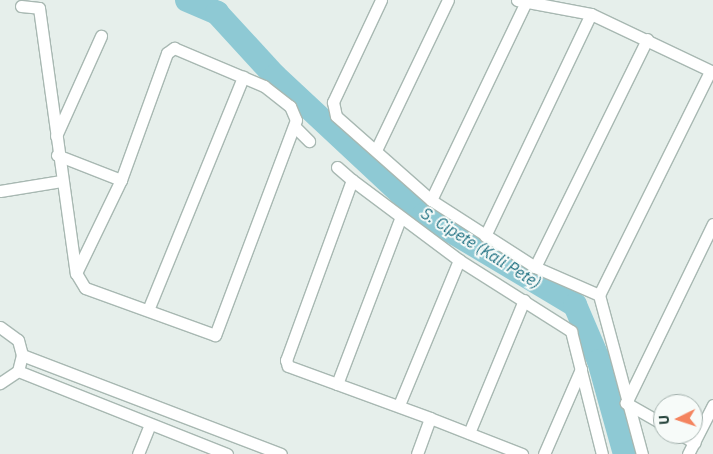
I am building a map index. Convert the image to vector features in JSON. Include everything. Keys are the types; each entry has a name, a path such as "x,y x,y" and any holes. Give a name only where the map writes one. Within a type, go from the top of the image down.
{"street":[{"path":"381,0 332,108 431,200 535,267 599,296"},
{"path":"377,148 448,0"},
{"path":"431,200 522,1 591,14 648,39 711,71 599,296 626,403 642,454"},
{"path":"21,6 39,8 61,180 76,273 84,288 218,334 295,127"},
{"path":"485,236 591,14"},
{"path":"56,137 102,36"},
{"path":"535,267 648,39"},
{"path":"76,273 121,180 171,49 243,77 290,106 295,127 309,141"},
{"path":"148,310 243,77"},
{"path":"57,155 121,180"},
{"path":"338,167 400,218 459,260 572,331 602,454"},
{"path":"0,191 61,180"},
{"path":"352,180 286,360 288,366 399,405 522,454"},
{"path":"337,384 400,218"},
{"path":"626,403 713,224"},
{"path":"399,405 459,260"},
{"path":"468,433 524,300"},
{"path":"0,327 18,340 22,355 18,371 0,383"},
{"path":"22,355 281,454"},
{"path":"544,454 581,370"},
{"path":"18,371 227,454"},
{"path":"626,403 653,418"},
{"path":"703,426 713,405"},
{"path":"417,454 430,418"},
{"path":"138,454 150,425"},
{"path":"207,447 213,429"}],"waterway":[{"name":"S. Cipete (Kali Pete)","path":"187,0 217,13 275,76 424,215 575,305 599,361 625,454"}]}
